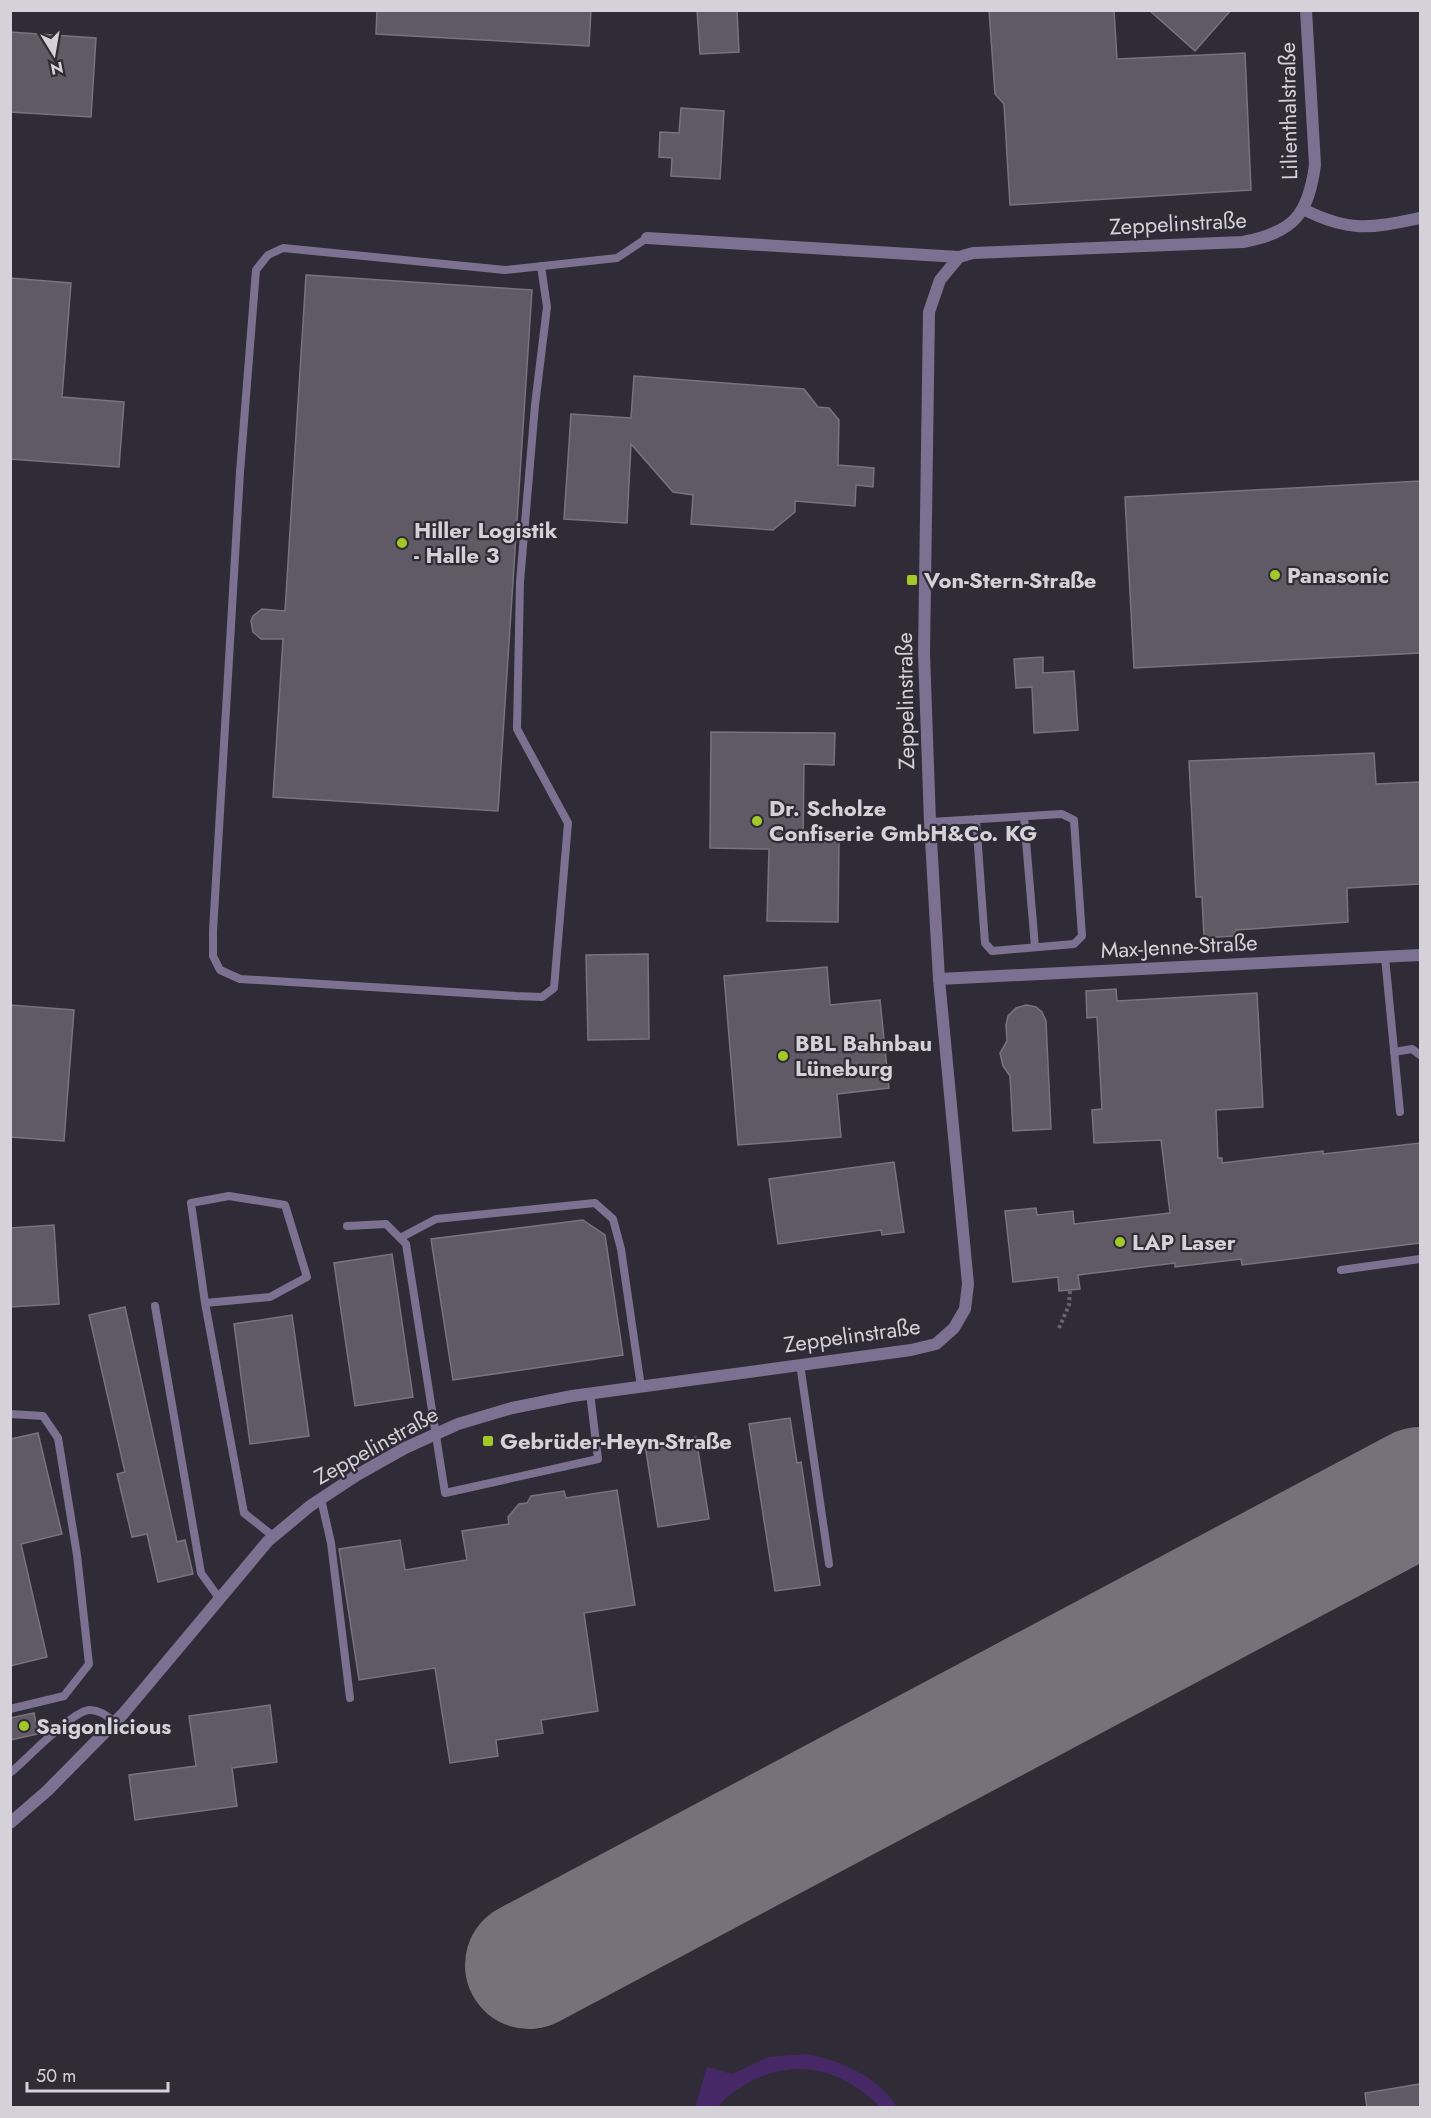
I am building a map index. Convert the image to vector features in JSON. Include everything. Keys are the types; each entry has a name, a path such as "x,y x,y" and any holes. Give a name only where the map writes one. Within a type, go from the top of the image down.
{"street":[{"name":"Lilienthalstraße","path":"1303,209 1312,188 1315,165 1306,10"},
{"path":"1303,209 1338,224 1358,227 1381,226 1420,218"},
{"name":"Zeppelinstraße","path":"647,237 959,257 973,253 1244,242 1266,237 1282,230 1303,209"},
{"name":"Zeppelinstraße","path":"10,1823 47,1791 115,1722 273,1536 357,1475 405,1448 458,1424 512,1408 641,1386 911,1350 936,1344 954,1328 965,1309 968,1284 939,979 924,653 929,312 940,280 959,257"},
{"name":"Max-Jenne-Straße","path":"939,979 1420,955"}],"lane":[{"path":"541,266 547,307 520,582 517,729 568,823 554,988 542,997 240,979 220,970 213,956 213,931 240,472 256,270 268,255 283,248 506,270 541,266 617,258 647,237"},
{"path":"930,822 976,819 1024,817 1062,814 1074,820 1082,936 1074,944 992,951 985,943 976,819"},
{"path":"1024,817 1035,947"},
{"path":"1385,957 1400,1112"},
{"path":"1394,1052 1412,1049 1420,1056"},
{"path":"206,1303 270,1297 307,1277 285,1205 229,1196 191,1203 206,1303 244,1513 273,1536"},
{"path":"400,1238 436,1220 595,1203 613,1219 621,1249 641,1386"},
{"path":"347,1226 386,1224 406,1244 446,1493 598,1459 590,1394"},
{"path":"1341,1270 1420,1259"},
{"path":"155,1306 201,1573 219,1598"},
{"path":"800,1364 830,1564"},
{"path":"10,1414 43,1416 58,1438 77,1554 89,1664 64,1696 10,1709"},
{"path":"321,1499 331,1543 350,1698"},
{"path":"10,1773 73,1716 88,1710 99,1711 115,1722"}],"path":[{"path":"1059,1328 1069,1305 1070,1290"}],"shaded area":[{"path":"806,2054 845,2065 857,2071 879,2086 897,2107 880,2107 867,2095 837,2077 805,2069 771,2073 754,2080 734,2092 718,2107 695,2107 707,2067 732,2074 769,2057"}],"building":[{"path":"377,10 591,10 589,46 376,34"},
{"path":"697,10 737,10 739,52 700,54"},
{"path":"989,10 1114,10 1117,59 1245,53 1251,190 1010,205 1004,104 995,94"},
{"path":"1149,10 1231,10 1195,51"},
{"path":"10,32 96,38 91,117 10,112"},
{"path":"681,108 724,111 720,179 671,176 672,158 659,157 660,132 679,133"},
{"name":"Hiller Logistik - Halle 3","path":"306,275 532,290 498,811 273,797 283,639 261,639 253,632 251,621 253,616 262,609 285,611"},
{"path":"10,278 71,283 62,397 124,402 119,467 10,459"},
{"path":"634,376 804,389 818,407 829,408 839,420 838,465 874,468 873,487 856,485 855,506 795,501 795,512 773,530 691,524 693,495 673,492 631,444 627,523 564,519 571,414 631,418"},
{"name":"Panasonic","path":"1420,481 1420,653 1134,668 1125,497"},
{"path":"1043,657 1043,673 1074,671 1078,730 1034,733 1032,687 1016,688 1014,659"},
{"name":"Dr. Scholze Confiserie GmbH&Co. KG","path":"711,732 835,733 834,765 804,764 803,841 839,842 838,922 767,921 769,849 710,848"},
{"path":"1374,753 1376,784 1420,782 1420,884 1347,888 1348,922 1236,930 1233,936 1204,938 1202,897 1196,897 1189,761"},
{"path":"648,954 649,1039 588,1040 586,955"},
{"name":"BBL Bahnbau Lüneburg","path":"827,967 830,1005 880,1000 889,1088 837,1094 841,1137 738,1145 724,976"},
{"path":"1116,989 1117,1001 1257,993 1263,1107 1216,1110 1218,1158 1222,1158 1222,1163 1420,1143 1420,1243 1242,1265 1241,1259 1175,1267 1175,1263 1078,1275 1080,1289 1059,1291 1058,1277 1013,1282 1005,1211 1036,1208 1037,1215 1073,1211 1074,1224 1170,1213 1161,1140 1094,1143 1092,1110 1102,1109 1097,1017 1087,1018 1086,991"},
{"path":"10,1005 74,1010 64,1141 10,1137"},
{"path":"1026,1005 1036,1007 1042,1012 1046,1021 1051,1129 1013,1131 1010,1076 1003,1066 1000,1053 1007,1041 1008,1016 1016,1008"},
{"path":"894,1162 904,1232 882,1235 881,1230 778,1244 769,1179"},
{"path":"583,1220 605,1235 623,1355 453,1380 431,1239"},
{"path":"54,1225 59,1304 10,1307 10,1228"},
{"path":"392,1254 413,1397 355,1406 334,1263"},
{"path":"125,1307 177,1542 185,1540 193,1574 158,1582 147,1534 132,1537 117,1474 125,1472 89,1315"},
{"path":"292,1315 309,1436 250,1444 234,1324"},
{"path":"790,1418 797,1463 801,1462 820,1585 775,1591 749,1424"},
{"path":"38,1433 62,1534 21,1544 47,1657 10,1666 10,1439"},
{"path":"696,1437 709,1519 658,1527 645,1445"},
{"path":"617,1490 635,1605 584,1613 598,1711 541,1720 543,1733 496,1740 498,1756 450,1763 435,1668 359,1680 339,1549 400,1540 405,1570 467,1560 462,1531 509,1524 508,1517 519,1504 527,1503 531,1496 564,1491 566,1498"},
{"path":"270,1705 277,1762 232,1768 237,1806 135,1820 129,1775 196,1766 189,1716"},
{"name":"Saigonlicious","path":"34,1713 38,1734 10,1740 10,1718"},
{"path":"1420,2084 1420,2108 1367,2108 1365,2093"}],"runway":[{"path":"529,1965 1420,1491"}],"place":[{"name":"Hiller Logistik - Halle 3","path":"402,543"},
{"name":"Panasonic","path":"1275,575"},
{"name":"Von-Stern-Straße","path":"912,580"},
{"name":"Dr. Scholze Confiserie GmbH&Co. KG","path":"757,821"},
{"name":"BBL Bahnbau Lüneburg","path":"783,1056"},
{"name":"LAP Laser","path":"1120,1242"},
{"name":"Gebrüder-Heyn-Straße","path":"488,1441"},
{"name":"Saigonlicious","path":"24,1726"}]}
